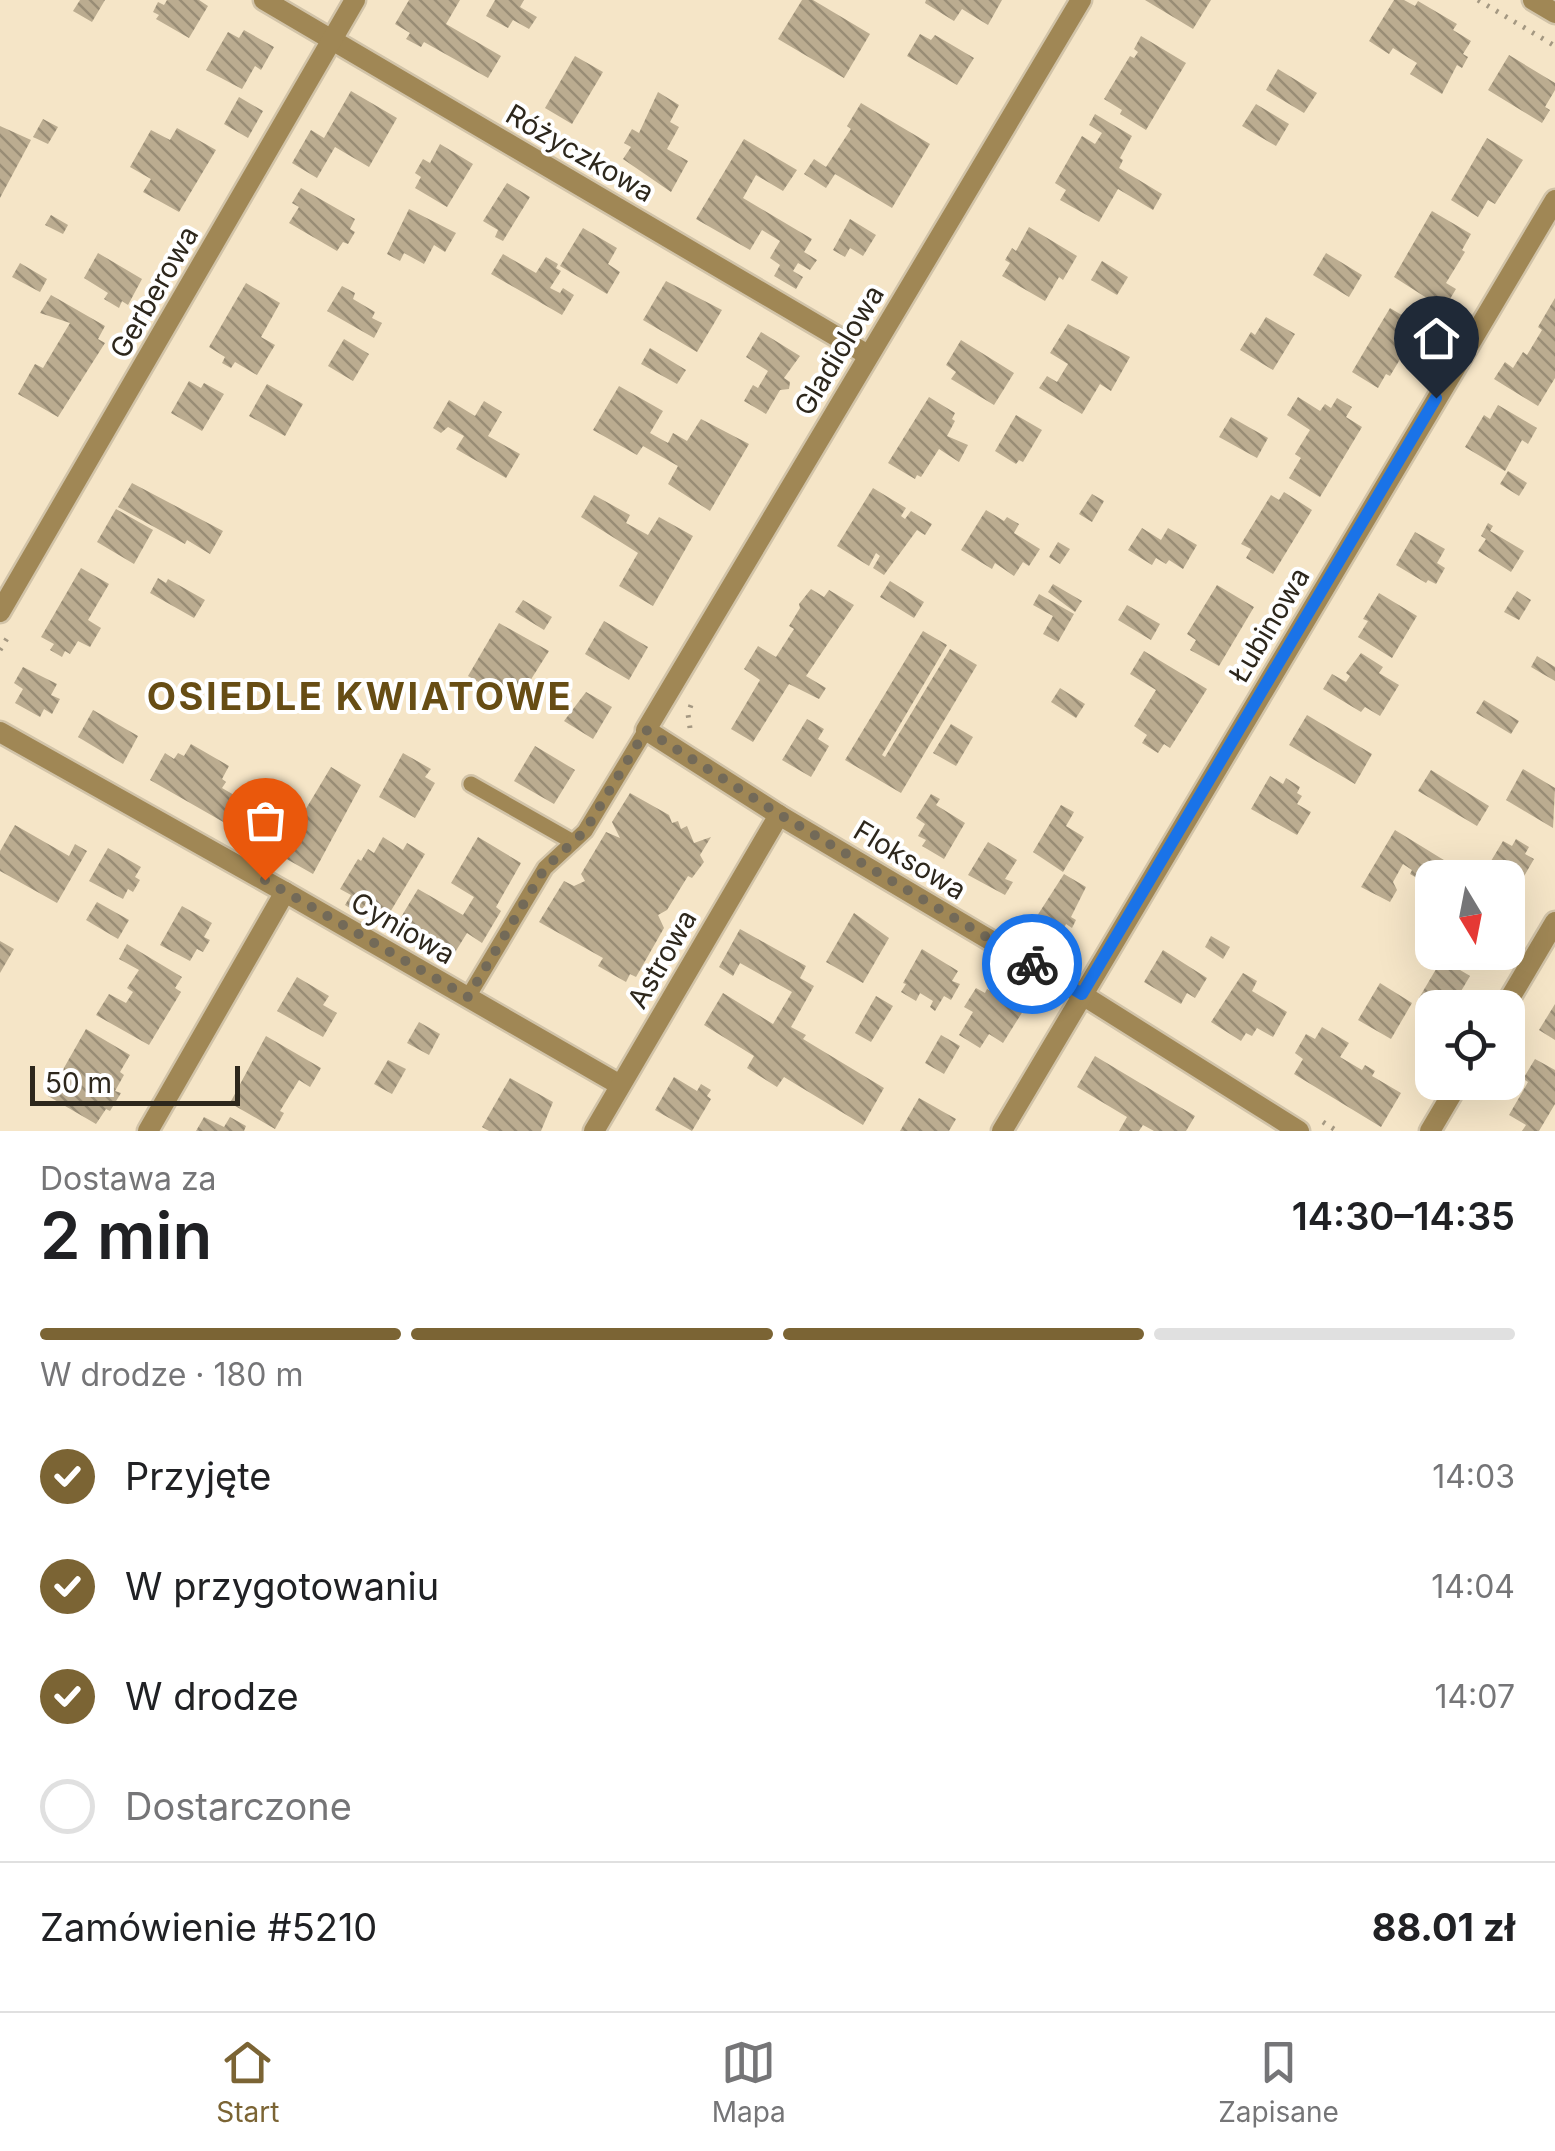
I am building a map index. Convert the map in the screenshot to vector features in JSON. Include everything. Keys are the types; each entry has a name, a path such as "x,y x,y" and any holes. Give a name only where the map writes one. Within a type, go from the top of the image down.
{"street":[{"name":"Różyczkowa","path":"264,0 868,355"},
{"name":"Gerberowa","path":"0,612 355,0"},
{"name":"Gladiolowa","path":"646,730 1081,0"},
{"path":"1533,0 1555,13"},
{"name":"Łubinowa","path":"1002,1131 1555,200"},
{"name":"Floksowa","path":"646,730 1082,994 1299,1131"},
{"name":"Cyniowa","path":"0,732 620,1085"},
{"name":"Astrowa","path":"594,1131 779,814"},
{"path":"148,1131 286,892"},
{"path":"1515,990 1555,922"},
{"path":"1430,1131 1448,1100"}],"lane":[{"path":"468,997 545,868 585,831 646,730"},
{"path":"471,784 573,842"}],"path":[{"path":"1478,0 1555,46"},
{"path":"692,704 688,714 694,735"},
{"path":"1321,1121 1337,1131"}],"building":[{"path":"80,0 105,0 92,22 73,11"},
{"path":"167,0 199,0 208,6 189,38 156,19 159,15 153,12 158,2 164,5"},
{"path":"409,0 460,0 446,24 501,56 488,78 424,42 421,47 406,39 410,33 395,24"},
{"path":"495,0 524,0 520,7 537,17 529,29 513,20 508,28 486,16"},
{"path":"802,0 813,0 870,34 844,78 778,39"},
{"path":"926,0 1002,0 988,25 962,9 954,21"},
{"path":"1145,0 1211,0 1193,29"},
{"path":"1394,0 1415,6 1418,1 1457,24 1453,30 1471,41 1463,54 1468,57 1462,68 1457,65 1442,94 1410,74 1417,63 1393,48 1389,54 1369,41"},
{"path":"244,30 274,47 261,70 255,66 242,89 206,70 228,32 239,38"},
{"path":"920,34 931,40 935,35 974,58 957,85 907,56"},
{"path":"1141,36 1186,63 1146,130 1104,99 1130,56 1134,58 1138,52 1134,49"},
{"path":"1509,55 1555,83 1545,107 1550,110 1542,123 1488,90"},
{"path":"575,56 603,72 572,124 545,108"},
{"path":"1278,69 1317,93 1304,113 1266,90"},
{"path":"351,91 397,118 369,167 335,147 317,178 292,163 311,130 324,138"},
{"path":"658,92 679,105 670,122 679,127 667,149 688,161 671,192 623,159 631,147 624,143 632,129 639,133"},
{"path":"239,97 263,111 248,138 224,124"},
{"path":"861,103 930,144 892,208 835,174 826,188 804,174 814,159 826,167 851,129 847,126"},
{"path":"1256,104 1289,124 1276,146 1242,126"},
{"path":"1095,114 1132,136 1119,168 1162,194 1153,210 1118,189 1099,222 1060,200 1066,190 1055,183 1082,136 1095,144 1102,133 1089,125"},
{"path":"43,119 58,127 48,144 33,137"},
{"path":"0,126 31,140 0,198"},
{"path":"177,128 216,150 179,212 143,192 151,179 130,167 151,130 170,140"},
{"path":"1487,138 1523,160 1495,204 1488,200 1478,217 1451,200"},
{"path":"744,139 797,170 783,191 756,175 743,198 812,239 804,252 817,260 810,270 798,263 793,271 803,277 796,289 774,276 780,265 770,258 780,241 762,230 750,250 696,219"},
{"path":"440,144 473,164 447,207 415,188 421,177 415,173 423,159 430,163"},
{"path":"507,183 530,197 503,241 495,237 498,230 483,221"},
{"path":"301,188 355,219 350,229 355,232 348,244 343,242 337,251 289,223 299,207 292,203"},
{"path":"409,209 456,233 445,252 434,245 424,264 404,253 400,261 387,254"},
{"path":"1432,211 1471,234 1446,283 1456,289 1444,309 1394,277"},
{"path":"51,215 68,225 63,234 45,225"},
{"path":"850,219 876,235 863,256 850,248 845,257 833,250"},
{"path":"1029,227 1077,256 1045,301 1002,276 1010,263 1005,260 1012,248 1016,251"},
{"path":"583,228 617,248 608,264 620,272 607,294 560,266"},
{"path":"98,253 142,279 128,305 122,301 119,308 104,299 108,293 84,278"},
{"path":"1326,253 1362,275 1349,297 1313,275"},
{"path":"503,254 536,273 546,257 558,264 556,268 561,271 550,288 560,293 563,288 574,295 562,315 491,274"},
{"path":"1102,261 1128,277 1117,295 1091,280"},
{"path":"20,263 47,279 40,292 12,277"},
{"path":"666,281 722,310 697,352 643,320"},
{"path":"246,283 280,303 261,337 275,345 257,375 235,362 231,368 222,363 225,357 209,347"},
{"path":"342,286 355,293 353,299 375,312 372,318 382,323 374,338 327,311"},
{"path":"51,295 105,326 98,339 105,343 58,417 18,394 35,364 43,368 70,323 40,313"},
{"path":"1555,298 1555,378 1538,406 1494,379 1505,362 1513,368 1523,352 1527,355"},
{"path":"1390,308 1420,326 1390,376 1386,374 1378,388 1352,372"},
{"path":"1266,317 1295,334 1273,370 1240,350"},
{"path":"1068,324 1130,357 1111,391 1100,384 1082,414 1039,388 1047,376 1057,382 1068,364 1050,353"},
{"path":"761,332 800,356 784,378 790,382 789,389 780,390 766,414 744,401 768,371 746,357"},
{"path":"344,339 369,354 353,381 328,366"},
{"path":"961,340 1014,373 994,405 951,379 956,372 946,365"},
{"path":"650,348 686,370 677,384 641,364"},
{"path":"189,381 201,388 204,383 224,394 202,431 171,413"},
{"path":"267,384 303,404 285,436 249,416"},
{"path":"619,386 663,411 650,433 668,443 673,433 687,441 701,419 749,444 710,511 668,484 678,466 643,446 637,455 593,430"},
{"path":"929,397 955,413 947,436 968,445 959,462 939,449 921,477 917,475 915,479 888,463"},
{"path":"1298,397 1320,411 1325,404 1331,408 1337,398 1352,407 1346,417 1362,427 1320,497 1289,478 1301,458 1295,454 1310,430 1287,415"},
{"path":"449,400 475,416 484,401 502,412 488,436 520,454 506,478 456,449 464,436 448,427 441,433 433,428"},
{"path":"1498,405 1537,428 1528,444 1522,440 1505,471 1465,447 1484,415 1490,419"},
{"path":"1016,415 1042,430 1023,462 1019,460 1016,464 995,451"},
{"path":"1231,417 1268,438 1257,458 1219,437"},
{"path":"1508,471 1527,483 1519,496 1500,484"},
{"path":"132,483 223,531 210,554 118,507"},
{"path":"873,488 906,508 901,516 905,519 911,511 932,524 925,535 917,530 884,575 873,568 880,556 876,553 869,566 837,546"},
{"path":"1284,492 1312,510 1273,574 1246,558 1251,549 1241,544 1271,495 1279,500"},
{"path":"1092,494 1104,501 1092,522 1079,514"},
{"path":"594,495 630,515 626,523 648,535 659,517 693,536 653,606 619,586 638,553 581,517"},
{"path":"116,509 153,530 134,564 97,542"},
{"path":"986,510 1004,521 1007,517 1019,524 1014,533 1040,549 1029,566 1023,562 1014,576 995,563 992,569 961,550"},
{"path":"1488,523 1493,526 1490,531 1524,551 1511,572 1478,551 1486,539 1481,536"},
{"path":"1142,528 1161,540 1168,528 1197,545 1183,569 1169,560 1166,564 1156,558 1152,565 1128,550"},
{"path":"1415,532 1445,549 1437,563 1445,568 1436,584 1428,580 1426,583 1396,565"},
{"path":"1058,542 1070,549 1060,564 1049,557"},
{"path":"81,568 109,584 88,620 101,628 90,647 78,641 70,654 65,651 62,657 50,650 54,644 41,637"},
{"path":"158,578 166,583 168,579 205,600 194,618 150,593"},
{"path":"890,581 924,602 914,618 880,597"},
{"path":"1053,584 1082,601 1075,612 1048,592"},
{"path":"1217,585 1254,607 1219,666 1190,650 1196,640 1187,634"},
{"path":"811,589 824,597 829,590 854,605 806,676 826,688 819,699 789,684 753,742 731,729 760,680 744,669 758,646 776,657 794,629 789,626 799,604"},
{"path":"1517,591 1531,600 1519,620 1504,612"},
{"path":"1379,593 1417,616 1392,658 1358,637 1368,621 1363,619"},
{"path":"1039,594 1074,614 1058,642 1043,634 1053,616 1033,605"},
{"path":"523,600 552,617 544,630 515,612"},
{"path":"1127,605 1160,624 1151,640 1118,620"},
{"path":"604,621 648,647 629,680 585,654"},
{"path":"499,623 549,651 516,703 468,676"},
{"path":"923,631 947,645 882,755 885,757 950,649 977,665 901,793 845,760"},
{"path":"1144,651 1207,689 1170,748 1164,744 1158,753 1142,743 1147,735 1134,726 1156,690 1130,674"},
{"path":"1361,653 1383,667 1379,673 1399,685 1380,716 1365,707 1361,712 1323,689 1332,674 1346,682 1350,676 1346,673"},
{"path":"1537,656 1555,667 1555,681 1531,667"},
{"path":"23,667 57,684 51,695 60,699 52,714 44,709 40,717 15,703 23,689 14,683"},
{"path":"1060,688 1085,704 1076,718 1051,702"},
{"path":"586,692 612,707 593,739 564,721"},
{"path":"1484,700 1519,721 1511,734 1476,713"},
{"path":"93,710 138,736 123,764 78,737"},
{"path":"1307,715 1372,754 1355,784 1289,745"},
{"path":"807,719 824,729 818,739 829,746 811,777 782,760"},
{"path":"951,724 973,737 956,766 933,753"},
{"path":"191,744 229,766 222,788 246,802 232,827 150,780 165,753 174,759 178,753 184,756"},
{"path":"535,746 575,770 554,804 514,781"},
{"path":"403,753 431,769 425,777 435,783 415,818 379,797"},
{"path":"331,767 361,785 313,874 248,837 259,817 264,819 272,807 298,822"},
{"path":"1523,769 1555,788 1553,828 1506,800"},
{"path":"1431,770 1489,806 1477,826 1418,791"},
{"path":"1270,776 1283,784 1286,778 1300,787 1297,793 1302,796 1297,804 1311,812 1297,835 1251,809"},
{"path":"630,793 669,815 672,823 678,821 681,829 687,826 694,843 711,837 700,855 704,862 692,878 688,876 667,910 658,915 664,928 636,977 630,974 626,982 598,966 603,958 539,922 564,881 574,886 585,881 581,874 606,832 620,838 612,822"},
{"path":"931,794 940,799 936,805 965,823 944,859 922,846 926,840 918,836 925,824 916,818"},
{"path":"1061,805 1074,812 1066,826 1084,837 1063,872 1033,852"},
{"path":"15,825 69,856 75,844 87,851 57,903 0,871 0,851"},
{"path":"1395,830 1444,860 1415,860 1415,877 1403,864 1393,882 1397,890 1390,902 1361,887"},
{"path":"383,837 403,850 407,843 425,854 389,914 366,903 360,914 345,905 351,895 340,889 358,859 361,861 368,849 374,853"},
{"path":"478,837 521,863 496,907 501,911 482,943 467,933 454,954 398,922 418,889 463,915 474,897 451,883"},
{"path":"1516,839 1529,847 1525,854 1534,859 1525,874 1525,860 1492,860 1503,841 1512,846"},
{"path":"988,842 1017,860 1005,879 1013,882 1005,895 968,875"},
{"path":"108,848 141,867 135,877 140,880 123,899 89,881"},
{"path":"1064,874 1086,887 1071,917 1076,920 1072,928 1066,924 1062,932 1037,916"},
{"path":"97,902 129,920 118,939 86,920"},
{"path":"182,906 212,923 204,937 210,940 203,952 197,949 190,961 160,945"},
{"path":"854,913 889,938 863,983 826,962"},
{"path":"740,929 806,966 800,978 814,986 791,1027 806,1035 803,1039 884,1088 863,1125 784,1077 777,1087 747,1068 754,1056 704,1025 723,993 773,1024 792,992 740,963 733,976 719,967"},
{"path":"1211,936 1230,947 1223,959 1205,947"},
{"path":"0,941 14,949 0,973"},
{"path":"127,944 182,977 175,988 181,992 149,1045 96,1015 109,994 126,1003 133,992 127,988 139,970 119,959"},
{"path":"922,949 958,971 952,981 960,984 951,1000 944,996 935,1011 930,1007 933,1001 920,993 916,1001 901,992"},
{"path":"1163,950 1207,978 1195,998 1187,993 1181,1004 1144,982"},
{"path":"1436,970 1460,970 1470,976 1462,990 1424,990"},
{"path":"1243,973 1257,981 1252,991 1287,1012 1273,1037 1257,1028 1252,1036 1246,1033 1241,1041 1211,1022"},
{"path":"297,977 329,996 323,1005 337,1013 323,1037 277,1011"},
{"path":"1380,983 1412,1003 1391,1039 1358,1020"},
{"path":"976,988 985,993 987,989 1023,1011 1003,1043 989,1034 980,1048 959,1035 973,1012 964,1007"},
{"path":"876,996 893,1006 871,1042 855,1033"},
{"path":"1555,1004 1555,1040 1539,1030"},
{"path":"419,1022 440,1034 429,1055 407,1043"},
{"path":"1322,1027 1349,1043 1340,1057 1362,1070 1365,1065 1375,1071 1372,1076 1401,1093 1381,1127 1294,1074 1303,1059 1295,1053 1306,1034 1315,1039"},
{"path":"86,1029 130,1055 115,1091 121,1093 96,1124 48,1096"},
{"path":"941,1035 960,1046 944,1074 925,1063"},
{"path":"266,1036 321,1068 310,1087 299,1080 280,1111 284,1113 275,1129 230,1103"},
{"path":"1095,1056 1195,1116 1186,1131 1154,1131 1143,1125 1139,1131 1119,1131 1127,1117 1077,1087"},
{"path":"1535,1059 1555,1070 1555,1104 1539,1131 1522,1131 1526,1125 1509,1115 1518,1100 1525,1100 1525,1076"},
{"path":"388,1060 406,1069 392,1094 374,1084"},
{"path":"674,1077 697,1091 701,1084 711,1090 707,1096 711,1099 692,1131 655,1110"},
{"path":"510,1078 553,1102 541,1131 489,1131 482,1127"},
{"path":"919,1098 956,1119 949,1131 900,1131"},
{"path":"204,1117 224,1127 230,1117 246,1126 244,1131 196,1131"}],"way so far":[{"path":"265,880 468,997 545,868 585,831 646,730 1032,964"}],"district":[{"name":"OSIEDLE KWIATOWE","path":"360,696"}],"route":[{"path":"1032,964 1082,994 1436,398"}]}
